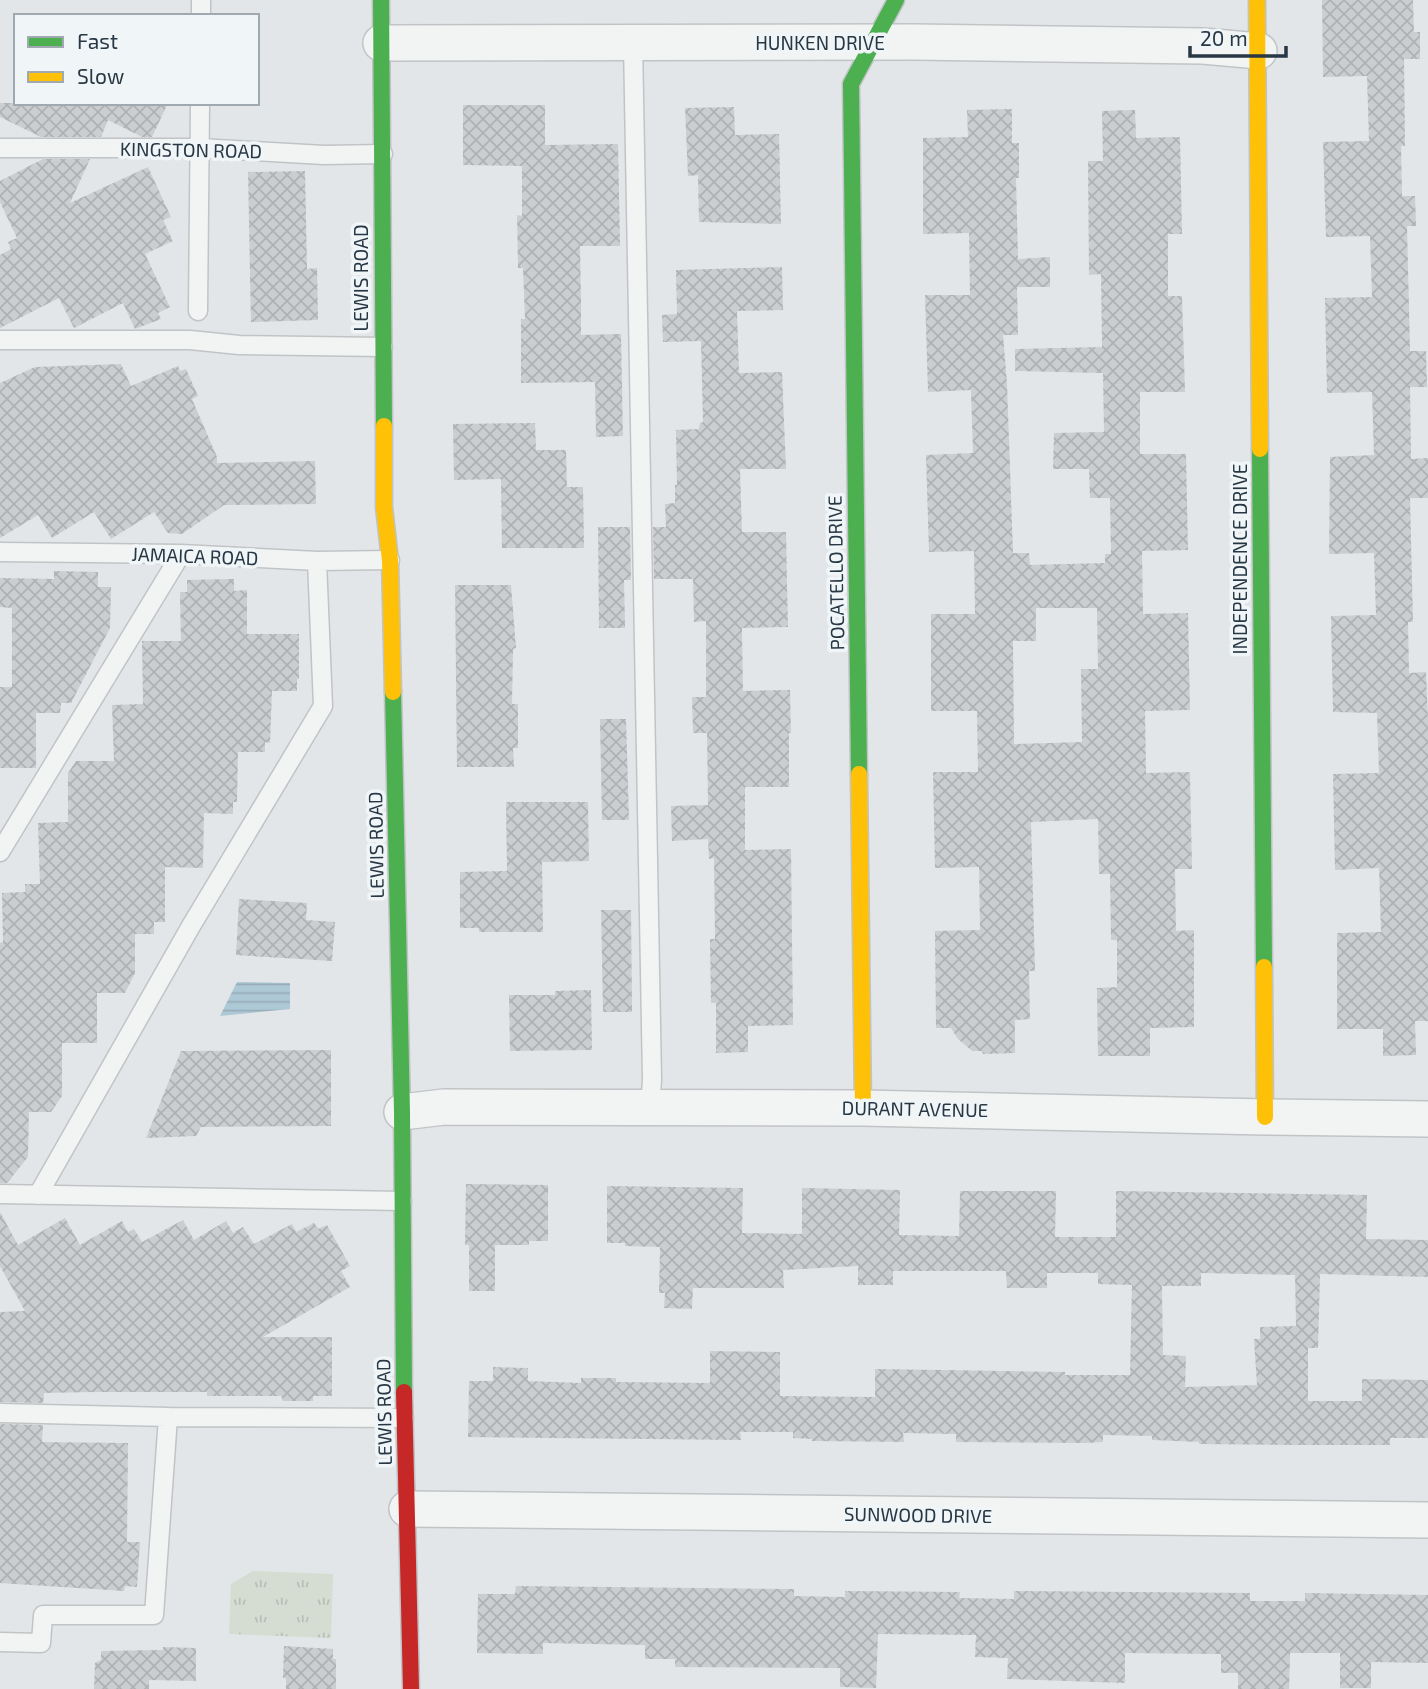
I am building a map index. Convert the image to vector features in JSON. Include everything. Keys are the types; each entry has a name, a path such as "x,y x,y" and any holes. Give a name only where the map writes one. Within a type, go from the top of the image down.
{"street":[{"name":"LEWIS ROAD","path":"381,0 384,507 390,559 411,1689"},
{"name":"POCATELLO DRIVE","path":"863,1108 851,84 896,0"},
{"name":"INDEPENDENCE DRIVE","path":"1257,0 1265,1117"},
{"name":"HUNKEN DRIVE","path":"381,43 874,43 1203,46 1259,51"},
{"name":"DURANT AVENUE","path":"402,1112 444,1107 863,1108 1428,1119"},
{"name":"SUNWOOD DRIVE","path":"407,1509 1428,1520"}],"lane":[{"path":"633,43 652,1069 650,1107"},
{"path":"198,311 200,105"},
{"name":"KINGSTON ROAD","path":"0,148 200,148 324,155 383,154"},
{"path":"0,340 190,340 239,345 383,347"},
{"name":"JAMAICA ROAD","path":"0,552 181,554 317,561 390,559"},
{"path":"0,852 181,554"},
{"path":"38,1195 191,926 323,706 317,561"},
{"path":"0,1194 402,1201"},
{"path":"0,1413 404,1418"},
{"path":"0,1642 41,1643 43,1615 154,1615 168,1417"}],"green space":[{"path":"253,1571 333,1574 331,1638 229,1634 231,1584"}],"water":[{"path":"237,982 290,983 290,1009 220,1016"}],"building":[{"path":"1322,0 1413,0 1414,32 1420,32 1420,59 1404,59 1405,146 1401,146 1402,196 1415,196 1416,226 1407,226 1410,351 1426,351 1427,387 1410,387 1411,459 1428,458 1428,498 1410,498 1413,622 1408,622 1409,673 1426,672 1428,720 1428,1021 1415,1021 1416,1055 1383,1056 1383,1029 1337,1029 1337,933 1381,932 1379,868 1335,870 1333,774 1379,773 1377,713 1333,712 1331,616 1376,615 1374,553 1329,554 1330,457 1374,455 1372,392 1327,393 1325,298 1372,297 1370,236 1326,237 1323,142 1369,141 1367,76 1323,77"},
{"path":"0,103 167,105 152,137 142,137 108,120 101,137 41,137 0,117"},
{"path":"463,105 545,105 545,145 618,144 620,246 580,246 581,335 621,334 623,436 596,437 595,382 521,383 521,319 525,319 523,268 518,268 517,215 522,216 522,166 463,165"},
{"path":"734,107 735,135 779,134 781,224 699,222 698,175 688,176 685,108"},
{"path":"1012,109 1012,143 1019,143 1019,178 1016,178 1018,259 1050,257 1050,287 1017,287 1018,335 1003,335 1013,553 1029,553 1030,565 1105,563 1105,554 1111,554 1110,498 1090,498 1089,469 1053,469 1054,433 1104,432 1103,373 1015,371 1015,349 1102,347 1101,274 1089,275 1088,161 1103,161 1102,111 1135,110 1136,138 1180,137 1182,234 1168,234 1168,296 1182,296 1185,392 1140,392 1140,454 1186,454 1188,550 1142,551 1143,614 1188,613 1190,710 1145,711 1146,773 1190,772 1192,869 1175,869 1176,931 1194,930 1194,1027 1150,1028 1150,1056 1098,1056 1097,988 1117,987 1117,940 1111,940 1110,874 1099,874 1098,819 1031,822 1035,971 1029,971 1030,1019 1015,1020 1015,1053 983,1054 982,1051 972,1051 958,1039 951,1028 936,1028 935,931 980,930 979,867 935,868 933,772 978,772 977,711 931,711 931,614 975,614 974,551 929,552 926,455 973,453 971,390 928,392 925,295 970,295 969,233 923,234 923,138 968,137 967,110","holes":["1036,608 1097,608 1098,669 1081,669 1082,742 1014,744 1013,641 1036,641"]},
{"path":"43,159 90,159 70,203 148,167 171,217 163,220 173,241 145,254 170,307 158,313 161,319 135,329 123,303 74,328 59,298 0,328 0,255 11,249 8,242 17,238 0,202 0,181"},
{"path":"305,171 307,269 317,268 318,320 251,322 248,172"},
{"path":"782,267 783,310 737,311 739,373 782,372 786,469 740,469 742,532 786,532 788,627 742,628 743,691 790,690 789,787 745,787 745,850 791,849 793,1025 748,1026 748,1052 716,1053 716,1003 711,1003 710,939 715,939 714,858 709,859 708,839 672,841 671,806 708,805 707,733 693,733 692,697 706,697 706,621 694,622 693,579 654,579 653,527 666,527 665,504 675,503 676,430 699,429 700,423 703,422 701,341 663,342 662,315 677,314 676,270"},
{"path":"121,364 131,386 178,366 180,371 186,369 198,396 192,399 217,457 217,463 315,461 316,504 224,505 182,534 168,533 154,512 111,539 94,512 52,538 38,515 0,538 0,383 35,367"},
{"path":"535,423 536,450 566,450 567,487 583,487 584,548 502,548 501,479 454,480 453,424"},
{"path":"598,527 630,527 631,580 624,580 625,628 599,628"},
{"path":"54,571 98,572 98,587 111,587 110,628 71,703 61,703 60,713 36,713 36,768 0,768 0,687 12,687 12,608 0,607 0,578 54,579"},
{"path":"234,579 234,591 247,590 247,634 299,634 297,691 272,691 270,743 265,742 265,752 238,752 237,802 233,802 233,814 204,813 203,868 165,867 165,922 154,922 154,934 135,934 135,973 125,993 97,993 97,1043 62,1043 62,1096 51,1112 29,1112 28,1157 7,1183 0,1183 2,893 25,892 25,884 40,884 38,823 68,822 68,773 76,761 114,761 112,705 143,704 142,641 181,641 180,592 187,592 187,580"},
{"path":"455,585 511,585 516,648 513,649 512,704 518,704 518,748 513,748 514,767 457,767"},
{"path":"600,719 626,719 629,820 602,820"},
{"path":"506,802 588,802 589,861 542,862 543,932 479,932 479,928 460,928 460,872 507,871"},
{"path":"239,899 307,903 306,920 335,922 332,961 236,955"},
{"path":"601,910 631,910 632,1012 603,1012"},
{"path":"591,990 592,1050 510,1051 509,995 555,995 555,991"},
{"path":"331,1050 331,1126 201,1127 196,1136 146,1138 181,1051"},
{"path":"466,1184 548,1185 548,1241 529,1241 529,1245 495,1245 495,1291 469,1291 469,1245 465,1245"},
{"path":"607,1186 743,1188 742,1233 802,1234 802,1188 900,1190 899,1235 959,1236 960,1191 1056,1191 1055,1237 1116,1237 1116,1191 1367,1195 1366,1239 1428,1240 1428,1277 1320,1274 1318,1348 1308,1348 1308,1401 1362,1401 1362,1379 1428,1380 1428,1438 1390,1438 1390,1445 1300,1445 1199,1444 1152,1440 1152,1436 1103,1435 1103,1442 1085,1443 956,1442 956,1434 903,1433 904,1442 812,1441 793,1438 793,1432 740,1432 741,1440 468,1437 469,1381 493,1381 493,1367 528,1368 528,1381 581,1383 581,1378 616,1378 616,1382 710,1383 710,1351 780,1352 780,1396 875,1397 875,1369 1130,1375 1132,1285 1098,1284 1098,1273 1047,1273 1047,1288 1007,1288 1006,1271 893,1271 893,1285 858,1285 858,1266 783,1270 784,1288 693,1288 692,1309 664,1308 665,1293 659,1293 660,1247 607,1243","holes":["1201,1273 1295,1275 1296,1326 1260,1327 1260,1339 1254,1339 1257,1385 1185,1387 1186,1356 1163,1355 1162,1286 1201,1286"]},
{"path":"0,1212 18,1245 65,1218 80,1245 122,1221 128,1232 134,1229 142,1242 183,1220 194,1240 226,1221 233,1233 243,1227 254,1244 292,1224 296,1232 314,1223 318,1229 327,1225 350,1266 341,1271 350,1287 263,1337 332,1337 332,1396 313,1396 313,1401 283,1401 281,1396 207,1396 207,1392 95,1392 44,1393 43,1403 0,1402 0,1312 25,1311 0,1266"},
{"path":"0,1424 43,1425 42,1442 128,1443 127,1542 140,1542 137,1587 125,1586 124,1591 0,1583"},
{"path":"516,1586 794,1589 794,1596 845,1597 845,1591 960,1592 959,1598 1014,1599 1014,1591 1250,1593 1250,1601 1305,1601 1305,1593 1428,1595 1428,1663 1371,1662 1371,1688 1340,1688 1340,1653 1290,1653 1289,1689 1238,1689 1238,1673 1221,1673 1221,1654 1125,1653 1125,1683 1007,1679 1008,1658 975,1657 976,1635 878,1634 876,1688 840,1687 840,1668 675,1667 675,1659 645,1659 645,1645 543,1643 543,1654 477,1653 478,1594 515,1594"},
{"path":"284,1646 333,1649 333,1659 336,1659 336,1689 286,1689 286,1678 283,1678"},
{"path":"163,1647 196,1648 196,1681 149,1680 149,1689 94,1689 95,1663 101,1660 101,1651 163,1650"}],"traffic: fast":[{"path":"381,0 384,426"},
{"path":"859,774 851,84 896,0"},
{"path":"1260,449 1264,967"},
{"path":"393,692 402,1112 404,1392"}],"traffic: slow":[{"path":"1257,0 1260,449"},
{"path":"384,426 384,507 390,560 393,692"},
{"path":"859,774 863,1108"},
{"path":"1264,967 1265,1117"}],"traffic: jam":[{"path":"404,1392 411,1689"}]}
